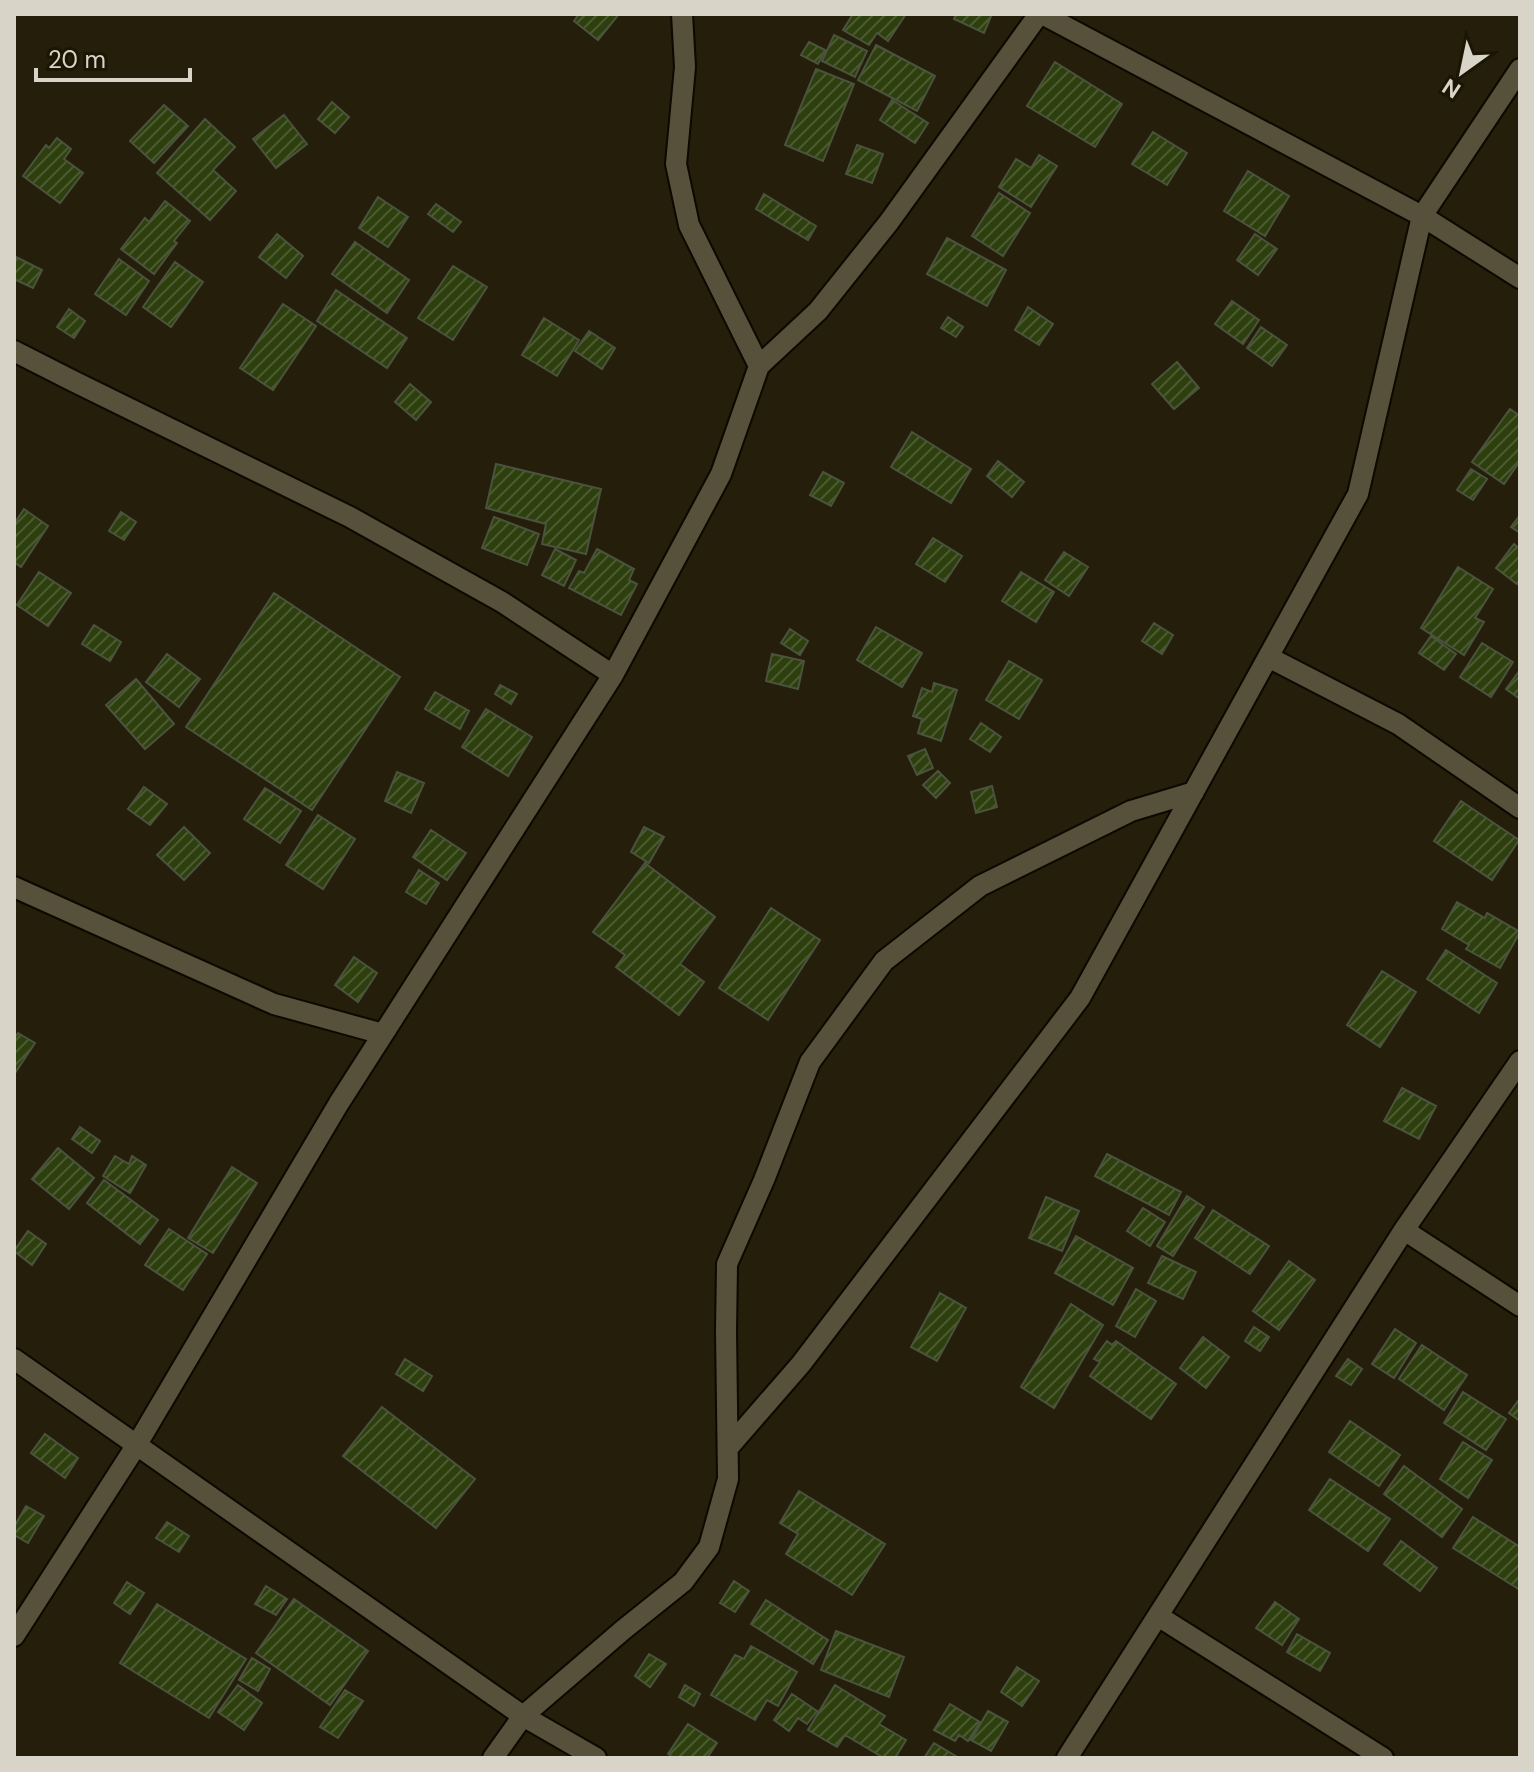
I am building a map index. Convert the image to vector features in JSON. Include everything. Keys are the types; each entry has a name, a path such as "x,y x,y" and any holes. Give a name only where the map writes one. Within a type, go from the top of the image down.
{"street":[{"path":"682,14 685,67 676,164 689,225 759,366"},
{"path":"14,1636 136,1446 331,1117 613,675 721,474 759,366 818,311 1041,14 1422,216 1520,278"},
{"path":"728,1448 801,1364 1080,998 1358,494 1422,216 1520,69"},
{"path":"14,351 350,517 502,602 613,675"},
{"path":"1268,657 1398,724 1520,808"},
{"path":"493,1758 523,1716 683,1582 709,1547 728,1479 727,1264 810,1062 884,961 980,886 1131,811 1194,792"},
{"path":"14,887 274,1004 383,1034"},
{"path":"1067,1758 1404,1230 1520,1061"},
{"path":"1404,1230 1520,1306"},
{"path":"14,1359 523,1716 596,1758"},
{"path":"1158,1616 1383,1758"}],"building":[{"path":"579,14 619,14 598,40 574,21"},
{"path":"853,14 906,14 888,41 877,33 869,45 843,30"},
{"path":"956,14 992,14 984,33 954,19"},
{"path":"834,35 867,51 855,77 822,61"},
{"path":"809,42 825,50 818,64 801,55"},
{"path":"876,45 935,76 917,111 858,80"},
{"path":"1055,62 1122,104 1095,147 1027,106"},
{"path":"816,69 854,84 823,161 785,145"},
{"path":"892,100 928,123 915,143 880,120"},
{"path":"332,102 349,117 335,133 318,119"},
{"path":"164,105 188,126 154,163 130,141"},
{"path":"284,115 307,144 276,168 253,139"},
{"path":"205,119 235,147 213,170 236,191 210,220 157,173"},
{"path":"1153,132 1187,153 1167,185 1132,164"},
{"path":"57,138 71,149 64,159 83,173 60,203 23,176 46,145 49,148"},
{"path":"857,145 883,154 872,183 846,174"},
{"path":"1039,155 1057,166 1031,207 999,187 1016,159 1031,168"},
{"path":"1248,171 1289,196 1265,236 1224,211"},
{"path":"999,193 1030,213 1003,256 972,236"},
{"path":"764,194 816,226 808,240 756,209"},
{"path":"378,197 408,217 388,247 359,228"},
{"path":"165,201 190,221 154,274 121,249 145,218 149,222"},
{"path":"436,204 461,222 453,232 428,214"},
{"path":"277,234 303,256 286,278 259,257"},
{"path":"1255,234 1277,249 1258,275 1237,260"},
{"path":"947,238 1006,270 987,306 927,274"},
{"path":"355,242 409,280 387,313 332,274"},
{"path":"14,256 42,270 33,288 14,279"},
{"path":"119,259 149,281 126,315 95,294"},
{"path":"175,262 203,282 171,327 143,307"},
{"path":"453,266 487,287 453,340 418,318"},
{"path":"336,290 407,338 387,368 317,321"},
{"path":"1232,301 1259,320 1243,344 1215,324"},
{"path":"283,304 316,326 273,390 240,368"},
{"path":"1028,307 1053,324 1039,345 1015,330"},
{"path":"69,309 85,321 74,338 57,327"},
{"path":"948,317 963,327 956,337 941,328"},
{"path":"544,318 579,340 557,376 522,355"},
{"path":"1261,327 1287,345 1272,366 1247,348"},
{"path":"589,331 615,348 602,369 575,351"},
{"path":"1177,362 1199,388 1174,409 1152,384"},
{"path":"410,384 431,402 416,420 395,402"},
{"path":"1510,409 1520,416 1520,461 1504,484 1472,462"},
{"path":"912,432 971,469 951,503 891,467"},
{"path":"998,461 1024,482 1012,497 987,476"},
{"path":"496,464 601,489 586,554 542,544 546,524 486,508"},
{"path":"1471,469 1487,479 1473,500 1457,490"},
{"path":"823,472 844,483 831,506 810,495"},
{"path":"24,509 48,526 21,567 14,562 14,524"},
{"path":"121,512 136,522 124,540 109,531"},
{"path":"1520,515 1520,533 1511,527"},
{"path":"494,517 539,534 527,565 482,548"},
{"path":"933,538 962,556 945,582 916,564"},
{"path":"1514,544 1520,549 1520,580 1517,584 1496,568"},
{"path":"555,549 576,560 564,586 542,575"},
{"path":"597,549 634,569 629,580 637,584 621,615 569,588 579,571 584,573"},
{"path":"1064,552 1088,567 1069,596 1045,580"},
{"path":"1458,567 1493,589 1475,618 1484,622 1464,655 1421,628"},
{"path":"39,572 71,593 48,626 17,605"},
{"path":"1021,572 1054,592 1036,622 1002,601"},
{"path":"274,593 400,677 312,810 186,727"},
{"path":"1154,623 1173,635 1162,654 1142,641"},
{"path":"94,625 121,642 110,661 82,644"},
{"path":"876,627 922,653 902,687 857,660"},
{"path":"790,629 808,641 800,655 781,643"},
{"path":"1431,636 1456,654 1444,670 1419,653"},
{"path":"1482,643 1513,662 1491,697 1460,677"},
{"path":"167,654 200,679 179,707 146,682"},
{"path":"772,654 804,661 798,689 766,681"},
{"path":"1009,661 1042,680 1019,719 986,700"},
{"path":"1520,670 1520,699 1506,689"},
{"path":"136,679 174,724 145,749 106,705"},
{"path":"934,683 957,690 941,741 918,733 922,719 913,716 922,688 932,692"},
{"path":"500,685 517,694 511,704 495,694"},
{"path":"435,692 469,711 460,729 425,709"},
{"path":"486,709 532,737 508,776 462,747"},
{"path":"981,723 1001,737 990,752 970,739"},
{"path":"925,749 933,768 917,775 908,756"},
{"path":"938,771 950,783 936,798 923,785"},
{"path":"397,772 424,783 411,813 385,801"},
{"path":"992,786 997,807 976,813 971,792"},
{"path":"144,787 167,804 150,825 128,809"},
{"path":"265,788 301,811 280,843 244,819"},
{"path":"1461,801 1519,840 1492,880 1434,841"},
{"path":"318,815 355,839 323,889 286,865"},
{"path":"184,827 210,853 184,880 157,855"},
{"path":"644,827 664,837 649,863 631,852"},
{"path":"431,830 466,853 447,880 413,857"},
{"path":"645,863 715,917 680,964 704,982 679,1015 616,967 625,955 593,932"},
{"path":"419,870 439,883 426,904 406,892"},
{"path":"1457,902 1485,918 1487,913 1520,932 1500,968 1466,949 1469,945 1442,929"},
{"path":"771,908 820,940 768,1020 719,988"},
{"path":"1446,950 1497,983 1479,1013 1427,979"},
{"path":"354,957 377,973 358,1002 335,985"},
{"path":"1382,971 1416,992 1380,1047 1347,1025"},
{"path":"18,1033 35,1043 15,1073 14,1039"},
{"path":"1402,1088 1436,1106 1419,1139 1384,1121"},
{"path":"80,1127 100,1141 92,1153 72,1139"},
{"path":"58,1148 94,1178 69,1209 32,1179"},
{"path":"1107,1154 1181,1192 1169,1215 1095,1176"},
{"path":"115,1156 129,1164 132,1156 146,1165 130,1193 103,1176"},
{"path":"232,1167 257,1183 213,1253 188,1238"},
{"path":"104,1180 158,1220 140,1244 87,1203"},
{"path":"1187,1196 1204,1207 1173,1256 1157,1246"},
{"path":"1046,1197 1079,1211 1062,1251 1029,1238"},
{"path":"1143,1208 1165,1222 1150,1246 1127,1231"},
{"path":"1213,1210 1269,1246 1250,1274 1195,1238"},
{"path":"169,1229 207,1254 183,1290 145,1265"},
{"path":"28,1231 46,1244 32,1265 14,1251"},
{"path":"1076,1236 1133,1268 1113,1305 1055,1273"},
{"path":"1162,1256 1196,1272 1183,1299 1148,1283"},
{"path":"1289,1261 1315,1280 1279,1330 1253,1311"},
{"path":"1136,1289 1156,1301 1135,1337 1116,1326"},
{"path":"940,1293 966,1308 937,1361 911,1347"},
{"path":"1071,1304 1103,1325 1054,1408 1021,1387"},
{"path":"1254,1327 1269,1337 1260,1351 1245,1341"},
{"path":"1395,1329 1416,1343 1394,1378 1372,1364"},
{"path":"1203,1337 1229,1357 1206,1388 1180,1368"},
{"path":"1107,1341 1112,1345 1116,1341 1176,1384 1151,1419 1090,1376 1100,1362 1094,1359"},
{"path":"1422,1345 1467,1375 1444,1410 1399,1379"},
{"path":"405,1359 432,1376 423,1391 396,1374"},
{"path":"1348,1359 1362,1369 1351,1385 1336,1376"},
{"path":"1463,1392 1506,1419 1486,1450 1444,1423"},
{"path":"1520,1402 1520,1421 1509,1413"},
{"path":"382,1407 475,1479 436,1528 343,1456"},
{"path":"1350,1421 1400,1455 1379,1486 1329,1452"},
{"path":"45,1434 78,1458 65,1478 31,1453"},
{"path":"1463,1442 1492,1460 1468,1498 1440,1479"},
{"path":"1404,1466 1462,1509 1442,1537 1384,1494"},
{"path":"1330,1479 1390,1519 1368,1551 1309,1510"},
{"path":"799,1491 885,1544 852,1595 786,1554 798,1534 780,1523"},
{"path":"26,1506 44,1516 28,1543 14,1535 14,1527"},
{"path":"1473,1517 1520,1547 1520,1590 1453,1548"},
{"path":"167,1522 189,1536 179,1552 156,1538"},
{"path":"1401,1541 1437,1568 1420,1591 1384,1564"},
{"path":"734,1581 749,1591 735,1612 720,1603"},
{"path":"127,1582 144,1593 130,1614 114,1603"},
{"path":"266,1586 287,1599 276,1615 255,1604"},
{"path":"294,1599 368,1651 330,1705 256,1653"},
{"path":"766,1600 828,1640 813,1664 751,1624"},
{"path":"1275,1602 1299,1619 1282,1645 1256,1628"},
{"path":"157,1604 246,1659 209,1718 120,1663"},
{"path":"836,1631 904,1657 889,1697 821,1670"},
{"path":"1297,1634 1330,1653 1320,1671 1287,1652"},
{"path":"751,1646 797,1672 778,1706 767,1700 755,1720 711,1695 735,1655 744,1659"},
{"path":"649,1654 666,1664 650,1687 635,1676"},
{"path":"252,1658 270,1669 258,1691 239,1680"},
{"path":"1017,1667 1039,1681 1022,1706 1001,1692"},
{"path":"238,1685 262,1703 244,1730 218,1712"},
{"path":"685,1685 700,1694 694,1706 679,1697"},
{"path":"835,1685 885,1716 879,1724 906,1740 895,1758 884,1758 845,1735 837,1747 808,1730"},
{"path":"345,1690 363,1701 338,1738 320,1727"},
{"path":"792,1694 817,1711 807,1724 798,1718 789,1731 774,1720"},
{"path":"950,1704 980,1722 968,1741 959,1735 955,1741 934,1730"},
{"path":"988,1711 1008,1722 991,1751 971,1740"},
{"path":"688,1724 717,1743 707,1758 675,1758 668,1754"},
{"path":"934,1743 959,1758 924,1758"}]}
